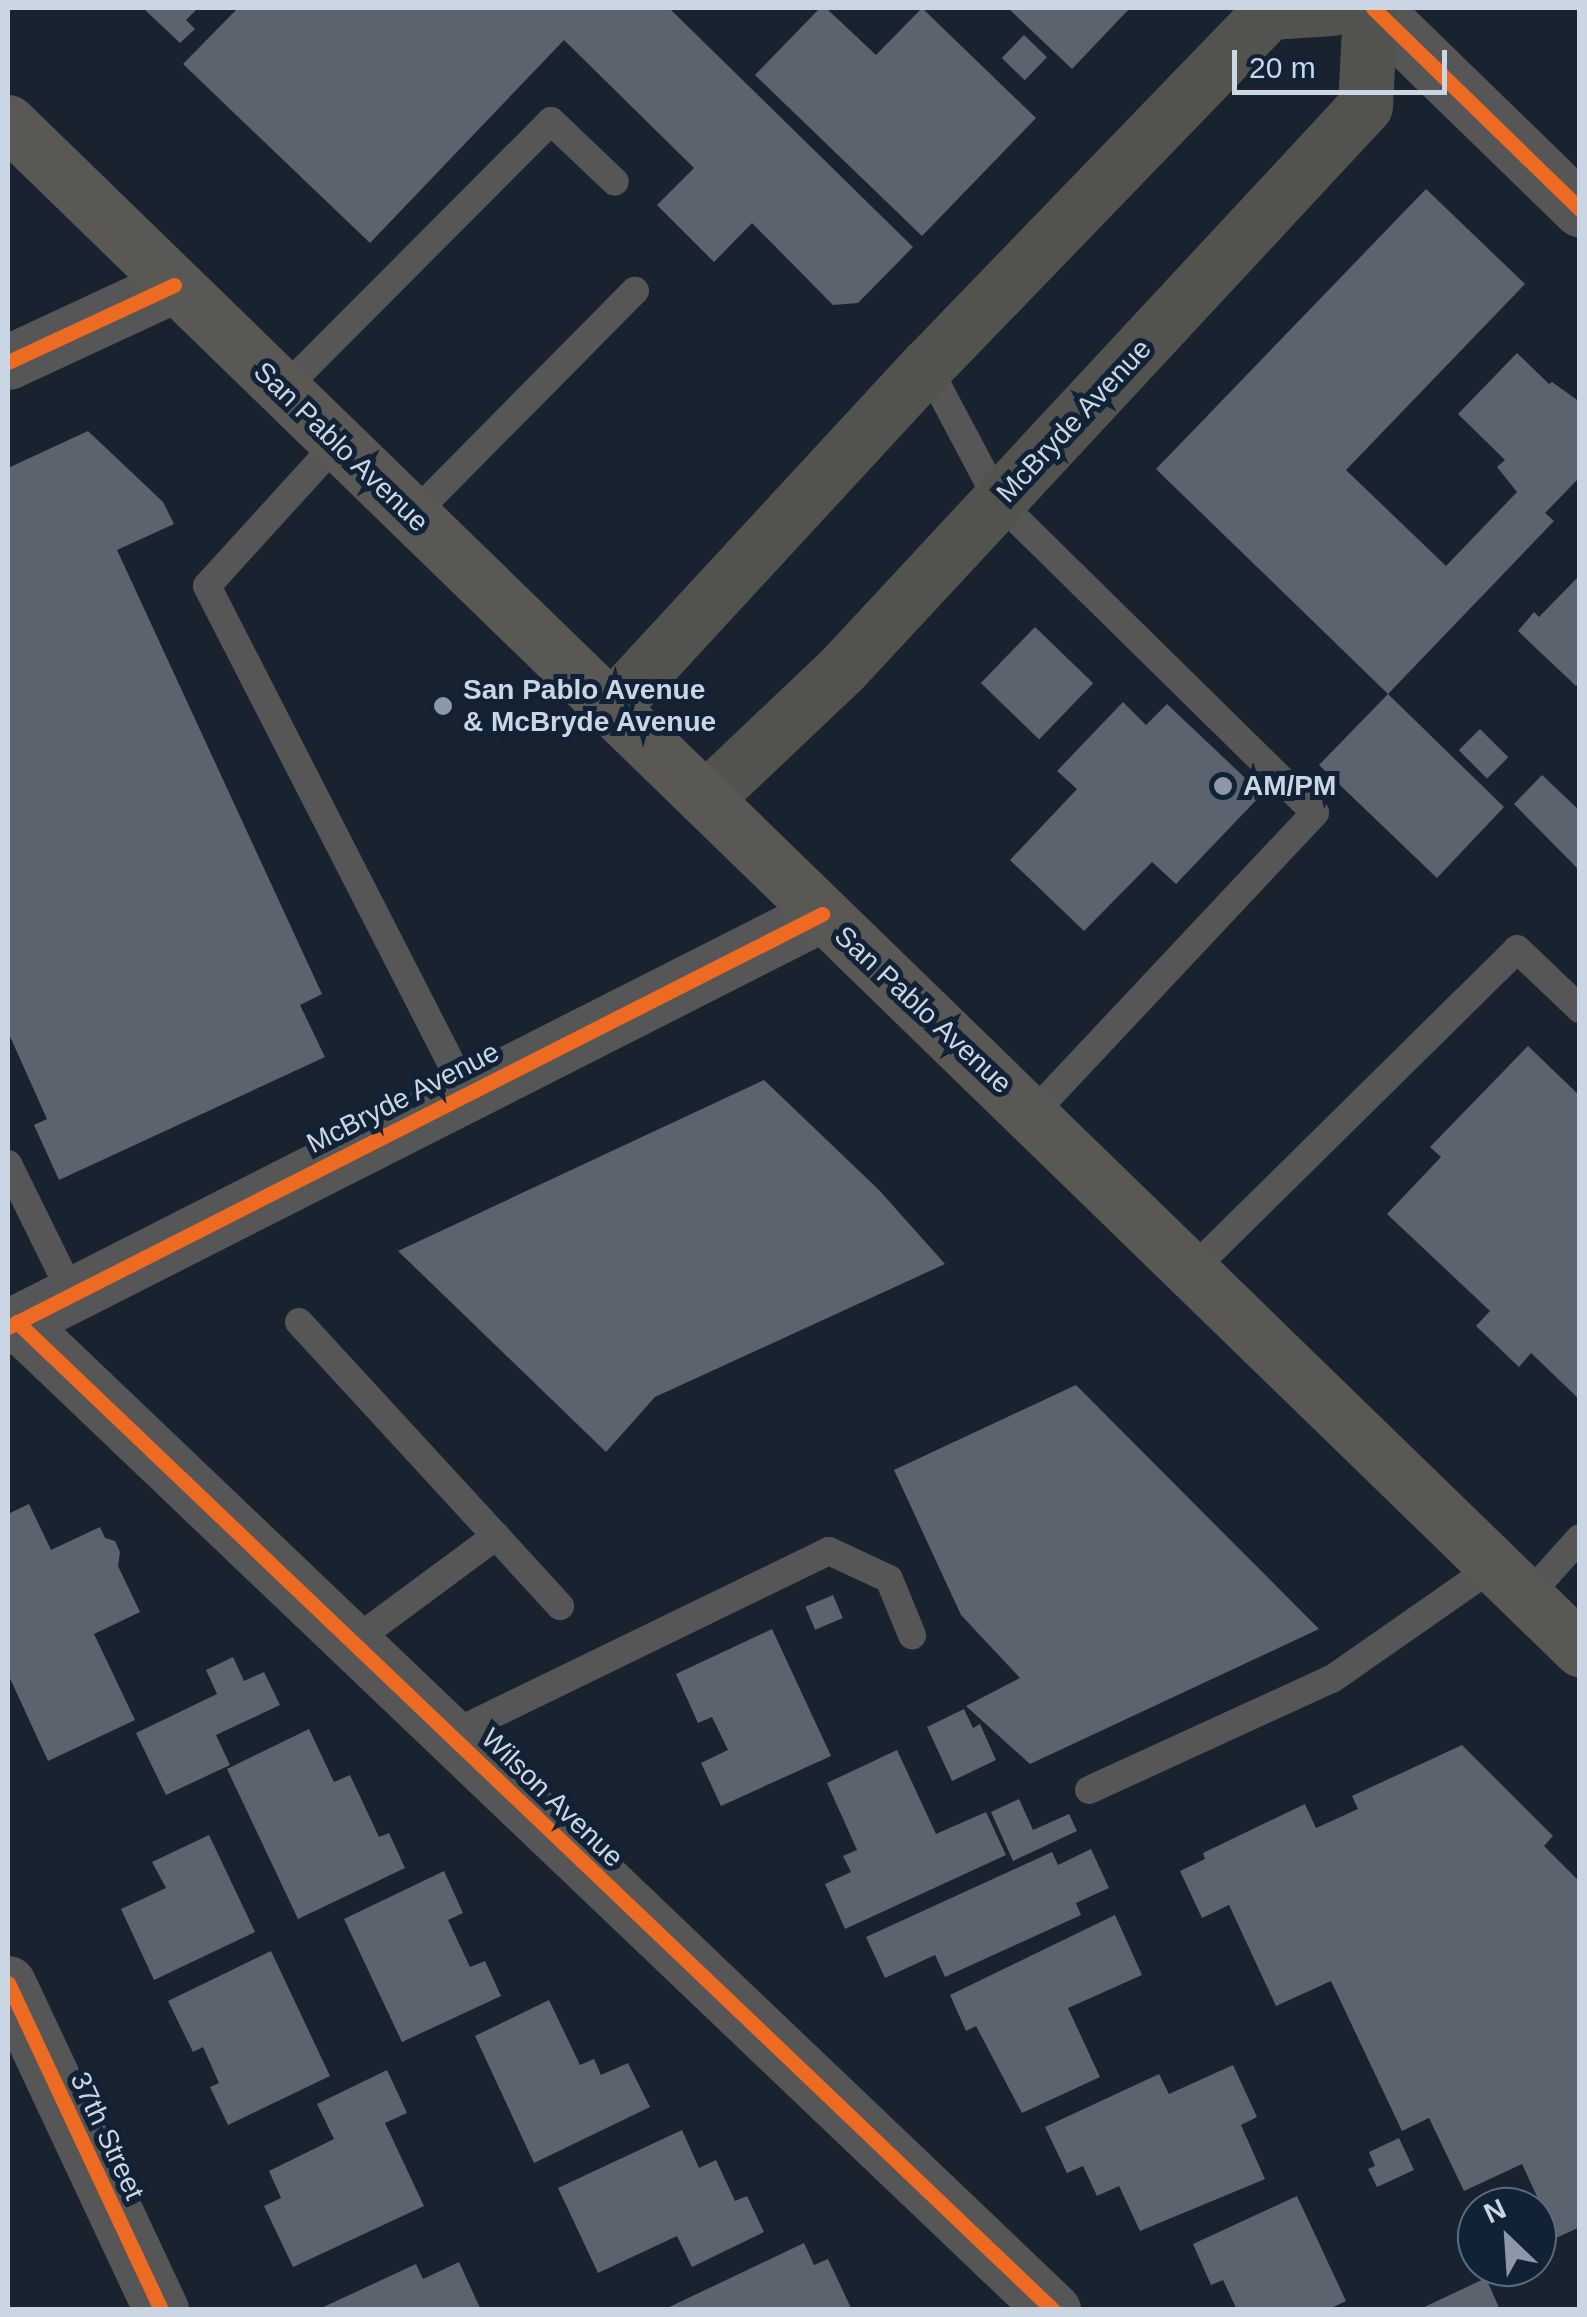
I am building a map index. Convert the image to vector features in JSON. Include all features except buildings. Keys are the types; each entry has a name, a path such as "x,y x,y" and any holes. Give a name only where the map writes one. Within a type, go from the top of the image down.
{"main road":[{"path":"612,708 927,366 1269,12 1332,8"},
{"name":"McBryde Avenue","path":"706,798 842,669 1364,106 1371,8"},
{"name":"San Pablo Avenue","path":"8,122 822,914 1033,1113 1580,1649"}],"street":[{"path":"1371,8 1580,208"},
{"path":"8,362 174,285"},
{"name":"McBryde Avenue","path":"12,1325 822,914"},
{"name":"Wilson Avenue","path":"12,1325 353,1642 1053,2310"},
{"name":"37th Street","path":"8,1983 161,2310"}],"lane":[{"path":"282,391 551,120 615,182"},
{"path":"412,516 635,291"},
{"path":"927,366 999,502 1316,812 1033,1113"},
{"path":"337,443 206,586 467,1094"},
{"path":"1192,1269 1517,949 1580,1009"},
{"path":"8,1164 72,1294"},
{"path":"299,1322 560,1606"},
{"path":"353,1642 496,1536"},
{"path":"1089,1790 1332,1679 1511,1582 1580,1538"},
{"path":"450,1735 829,1552 890,1579 912,1636"}],"cycle path":[{"path":"1373,8 1580,209"},
{"path":"8,362 174,285"},
{"path":"8,1327 822,914"},
{"path":"17,1322 1053,2310"},
{"path":"8,1983 161,2310"}],"place":[{"name":"San Pablo Avenue & McBryde Avenue","path":"443,706"},
{"name":"AM/PM","path":"1223,786"}]}
